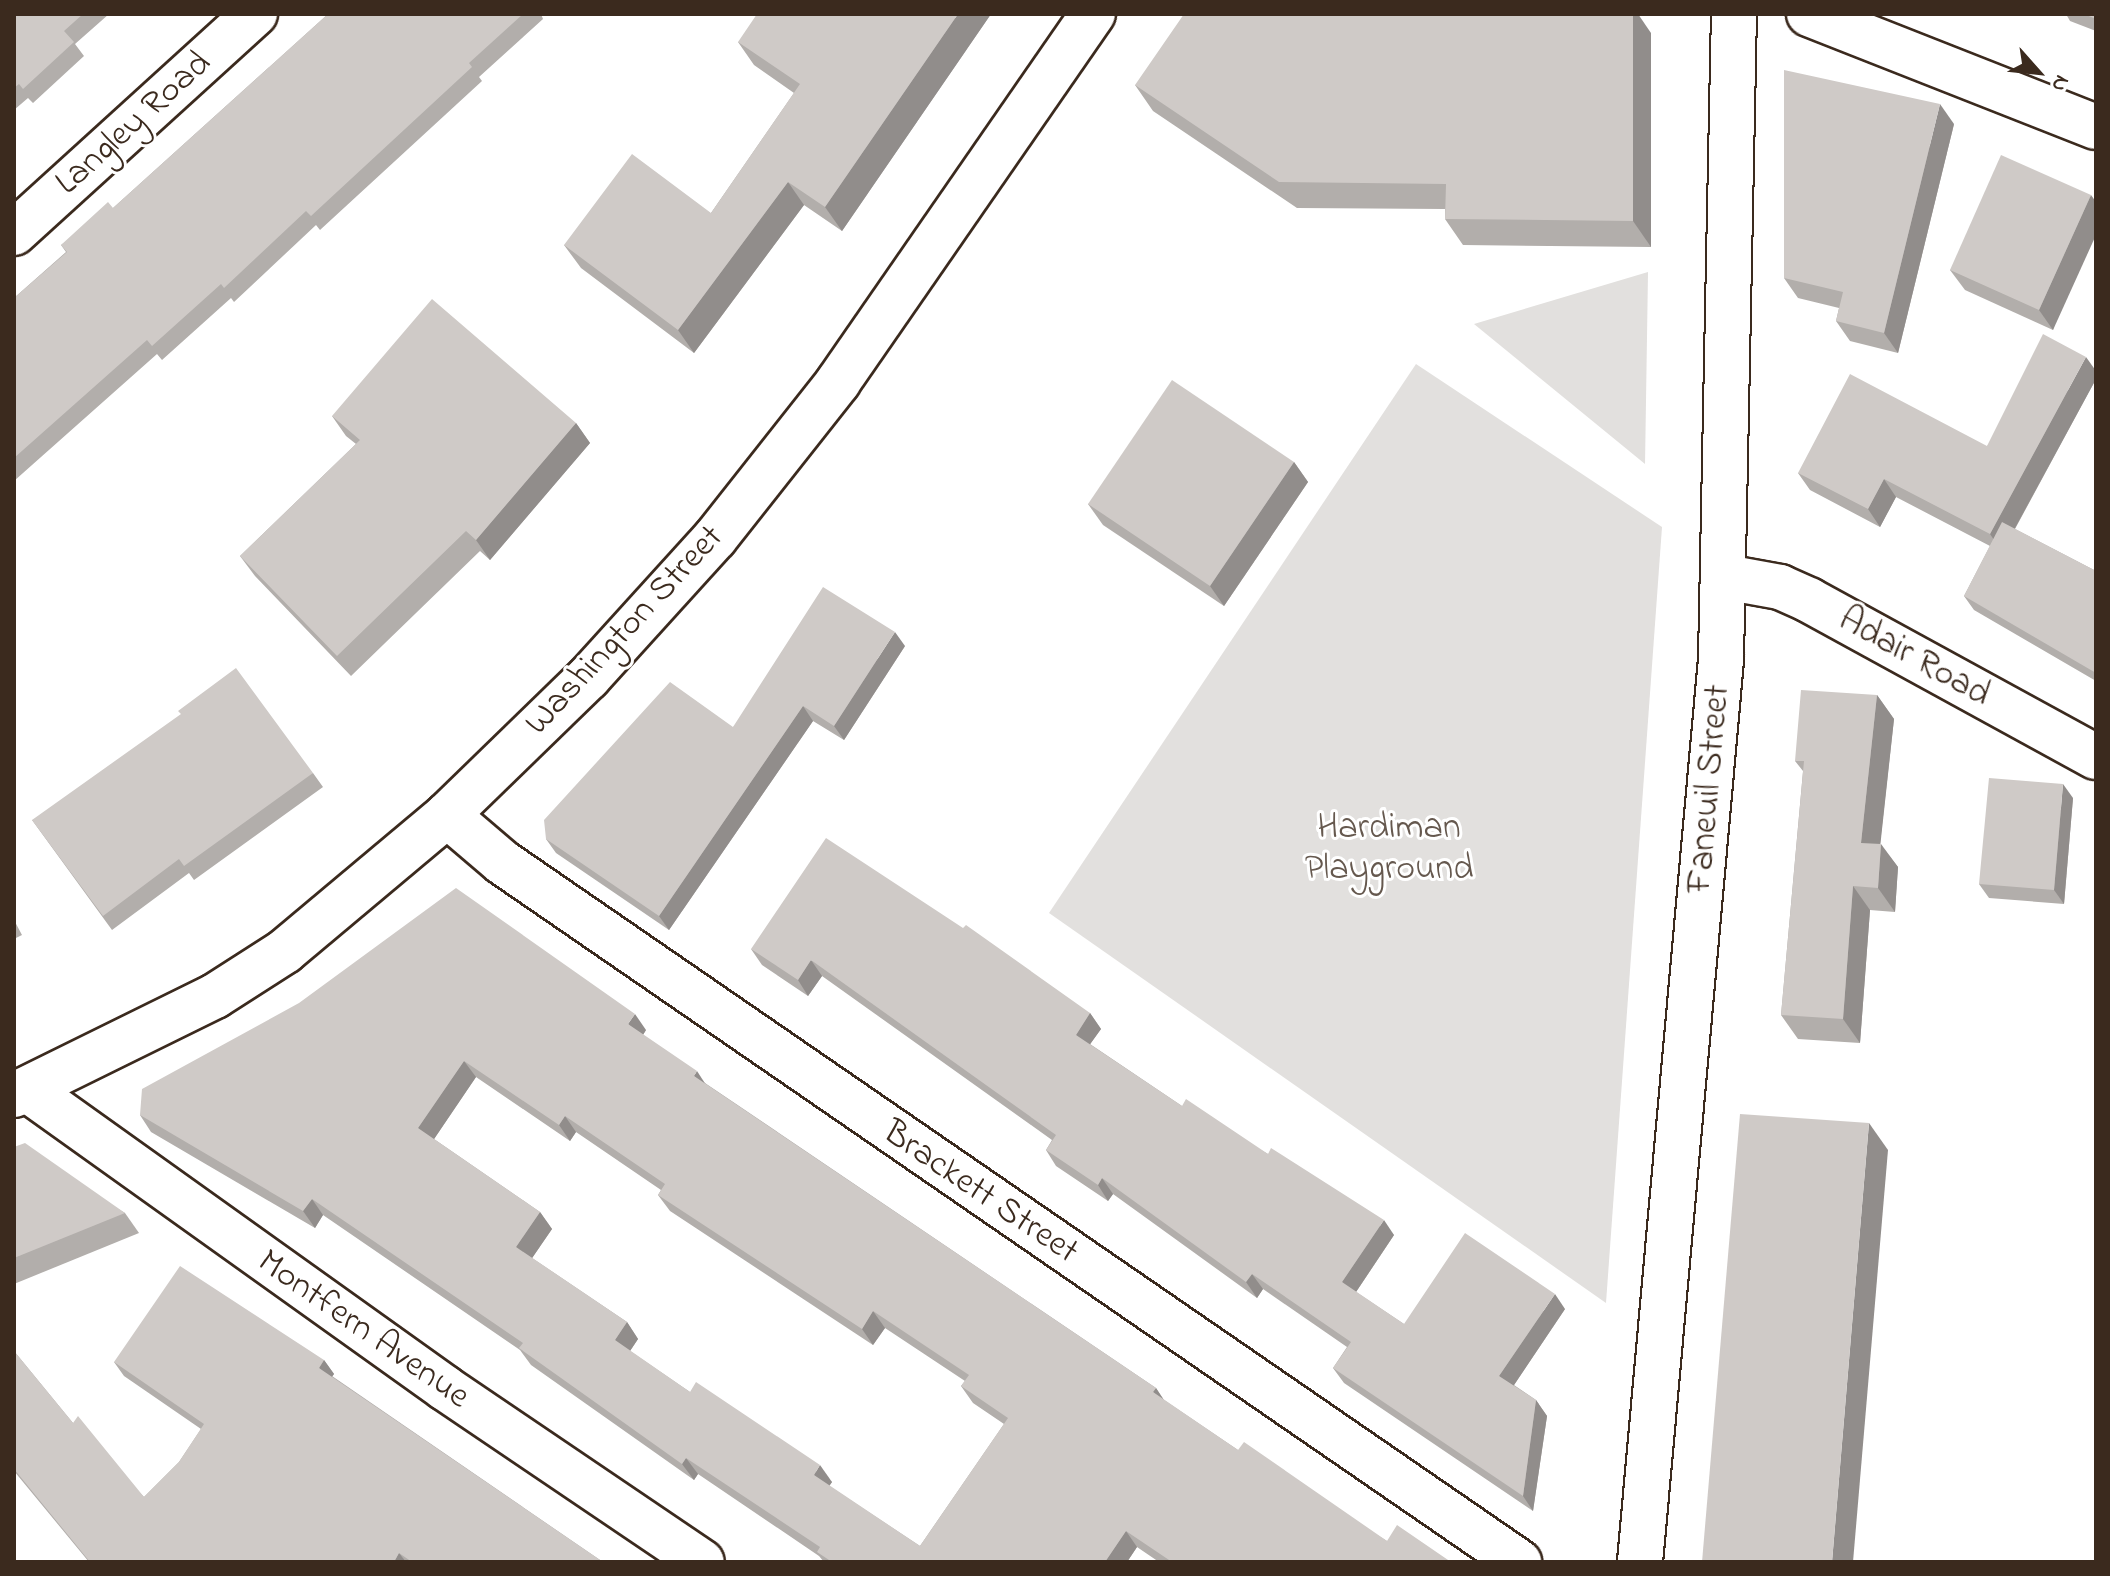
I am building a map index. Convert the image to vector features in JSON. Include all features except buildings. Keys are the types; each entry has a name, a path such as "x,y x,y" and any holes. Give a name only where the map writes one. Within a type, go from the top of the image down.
{"street":[{"name":"Langley Road","path":"14,233 255,14"},
{"name":"Washington Street","path":"21,1092 215,996 285,951 447,815 588,678 759,485 881,323 1093,14"},
{"name":"Faneuil Street","path":"1640,1562 1715,741 1725,577 1734,14"},
{"path":"1809,14 2096,127"},
{"name":"Adair Road","path":"1725,577 1780,587 1809,600 2096,757"},
{"name":"Brackett Street","path":"447,815 515,871 1519,1562"},
{"name":"Montfern Avenue","path":"21,1092 445,1388 702,1562"}],"green space":[{"path":"1648,272 1645,464 1474,324"},
{"name":"Hardiman Playground","path":"1416,364 1662,527 1606,1303 1049,913"}]}
